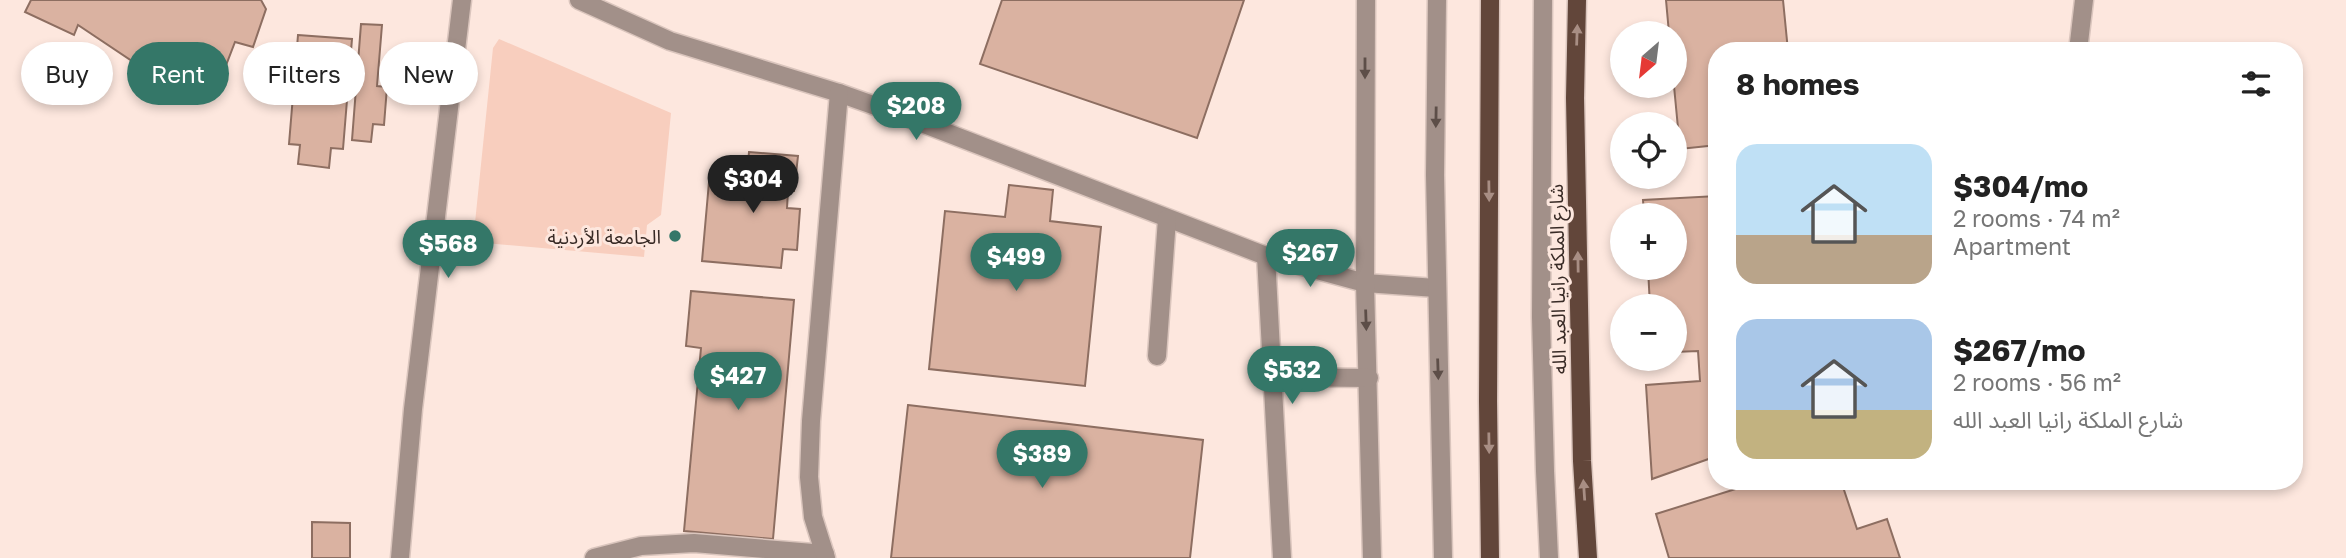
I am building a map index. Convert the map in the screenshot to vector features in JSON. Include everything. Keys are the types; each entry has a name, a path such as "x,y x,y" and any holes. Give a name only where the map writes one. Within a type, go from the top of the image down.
{"main road":[{"path":"1490,0 1490,558"},
{"name":"شارع الملكة رانيا العبد الله","path":"1577,0 1575,111 1582,461 1588,558"}],"street":[{"path":"400,558 414,410 462,0"},
{"path":"579,0 670,41 839,93 1266,257 1365,284 1436,288"},
{"path":"1366,0 1365,284 1372,558"},
{"path":"1437,0 1436,288 1443,558"},
{"path":"1543,0 1541,317 1549,558"},
{"path":"2079,42 2084,0"},
{"path":"594,558 641,546 694,543 825,556 813,517 809,477 811,421 839,93"},
{"path":"1157,356 1167,219"},
{"path":"1266,257 1282,558"},
{"path":"1271,377 1369,377"}],"shaded area":[{"path":"499,39 671,113 661,215 647,225 644,257 473,242 493,48"}],"building":[{"path":"31,0 261,0 266,9 255,42 243,42 243,44 235,42 229,58 229,42 127,42 127,58 113,48 113,42 104,42 78,25 74,35 25,12"},
{"path":"1002,0 1244,0 1197,138 980,64"},
{"path":"1666,0 1783,0 1787,42 1708,42 1708,146 1687,148 1687,112 1676,112 1675,98 1687,98 1687,21 1668,21"},
{"path":"361,24 382,25 377,86 379,105 386,105 384,125 373,124 371,142 352,140 355,105 365,105 365,42 360,42"},
{"path":"298,35 352,39 352,42 297,42"},
{"path":"292,105 347,105 343,149 331,148 329,168 298,164 300,145 289,144"},
{"path":"749,152 798,156 794,191 788,191 787,208 800,209 797,250 783,249 781,268 702,261 709,182 746,186"},
{"path":"1009,185 1053,190 1050,221 1101,227 1085,386 929,369 945,211 1005,217"},
{"path":"1708,196 1708,459 1652,479 1646,385 1700,381 1698,351 1687,351 1687,294 1649,294 1649,280 1687,280 1687,203 1643,203 1643,200"},
{"path":"691,291 794,300 773,539 684,531 701,348 686,346"},
{"path":"908,405 1203,440 1190,558 891,558"},
{"path":"1732,490 1844,490 1857,529 1887,519 1900,558 1669,558 1656,514"},
{"path":"312,522 350,523 350,558 312,558"}],"place":[{"name":"الجامعة الأردنية","path":"675,236"}]}
